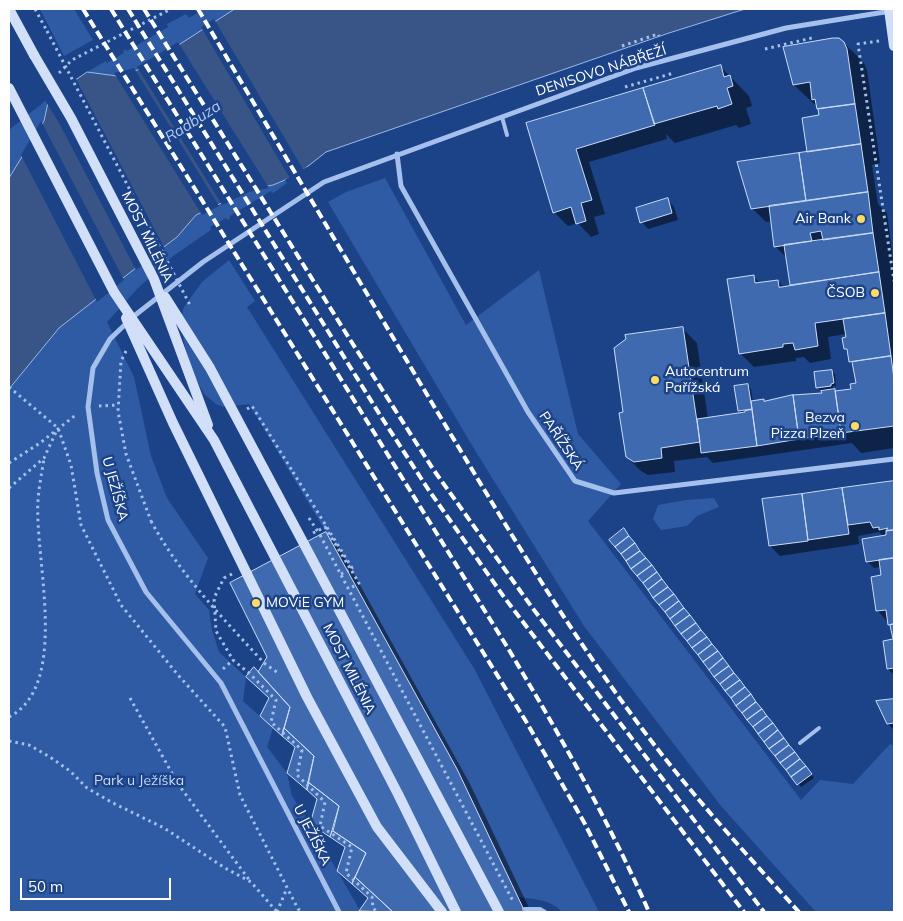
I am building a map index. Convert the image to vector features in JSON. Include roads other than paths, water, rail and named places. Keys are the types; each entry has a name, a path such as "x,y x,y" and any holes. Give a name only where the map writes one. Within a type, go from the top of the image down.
{"main road":[{"name":"MOST MILÉNIA","path":"9,9 68,112 154,280 214,440"},
{"path":"891,10 894,46"},
{"name":"MOST MILÉNIA","path":"9,88 114,292 214,440 398,794 456,912"},
{"path":"154,280 210,368 499,912"},
{"path":"114,292 173,424 307,697 376,827 442,912"}],"street":[{"name":"DENISOVO NÁBŘEŽÍ","path":"324,182 636,68 786,28 891,10"},
{"name":"PAŘÍŽSKÁ","path":"398,154 401,186 528,412 574,481 614,493 894,459"},
{"name":"U JEŽÍŠKA","path":"324,182 203,262 134,316 110,338 93,368 88,407 97,473 108,520 146,592 221,683 340,912"}],"lane":[{"path":"502,117 507,136"},
{"path":"800,743 819,728"},
{"path":"524,909 540,909 545,912"}],"water":[{"name":"Radbuza","path":"235,9 745,9 669,33 326,152 307,167 285,180 273,185 249,190 196,215 177,237 59,328 9,389 9,178 44,121 49,98 87,72 117,76 141,69"}],"railway":[{"path":"83,9 527,723 585,824 629,912"},
{"path":"111,9 545,710 617,843 649,912"},
{"path":"128,9 428,489 504,597 744,912"},
{"path":"144,9 433,469 531,606 764,912"},
{"path":"198,9 462,453 562,614 615,692 661,754 719,823 799,912"}],"place":[{"name":"Air Bank","path":"861,219"},
{"name":"ČSOB","path":"875,293"},
{"name":"Autocentrum Pařížská","path":"655,380"},
{"name":"Bezva Pizza Plzeň","path":"855,426"},
{"name":"MOViE GYM","path":"256,603"}],"park label":[{"name":"Park u Ježíška","path":"139,781"}]}
